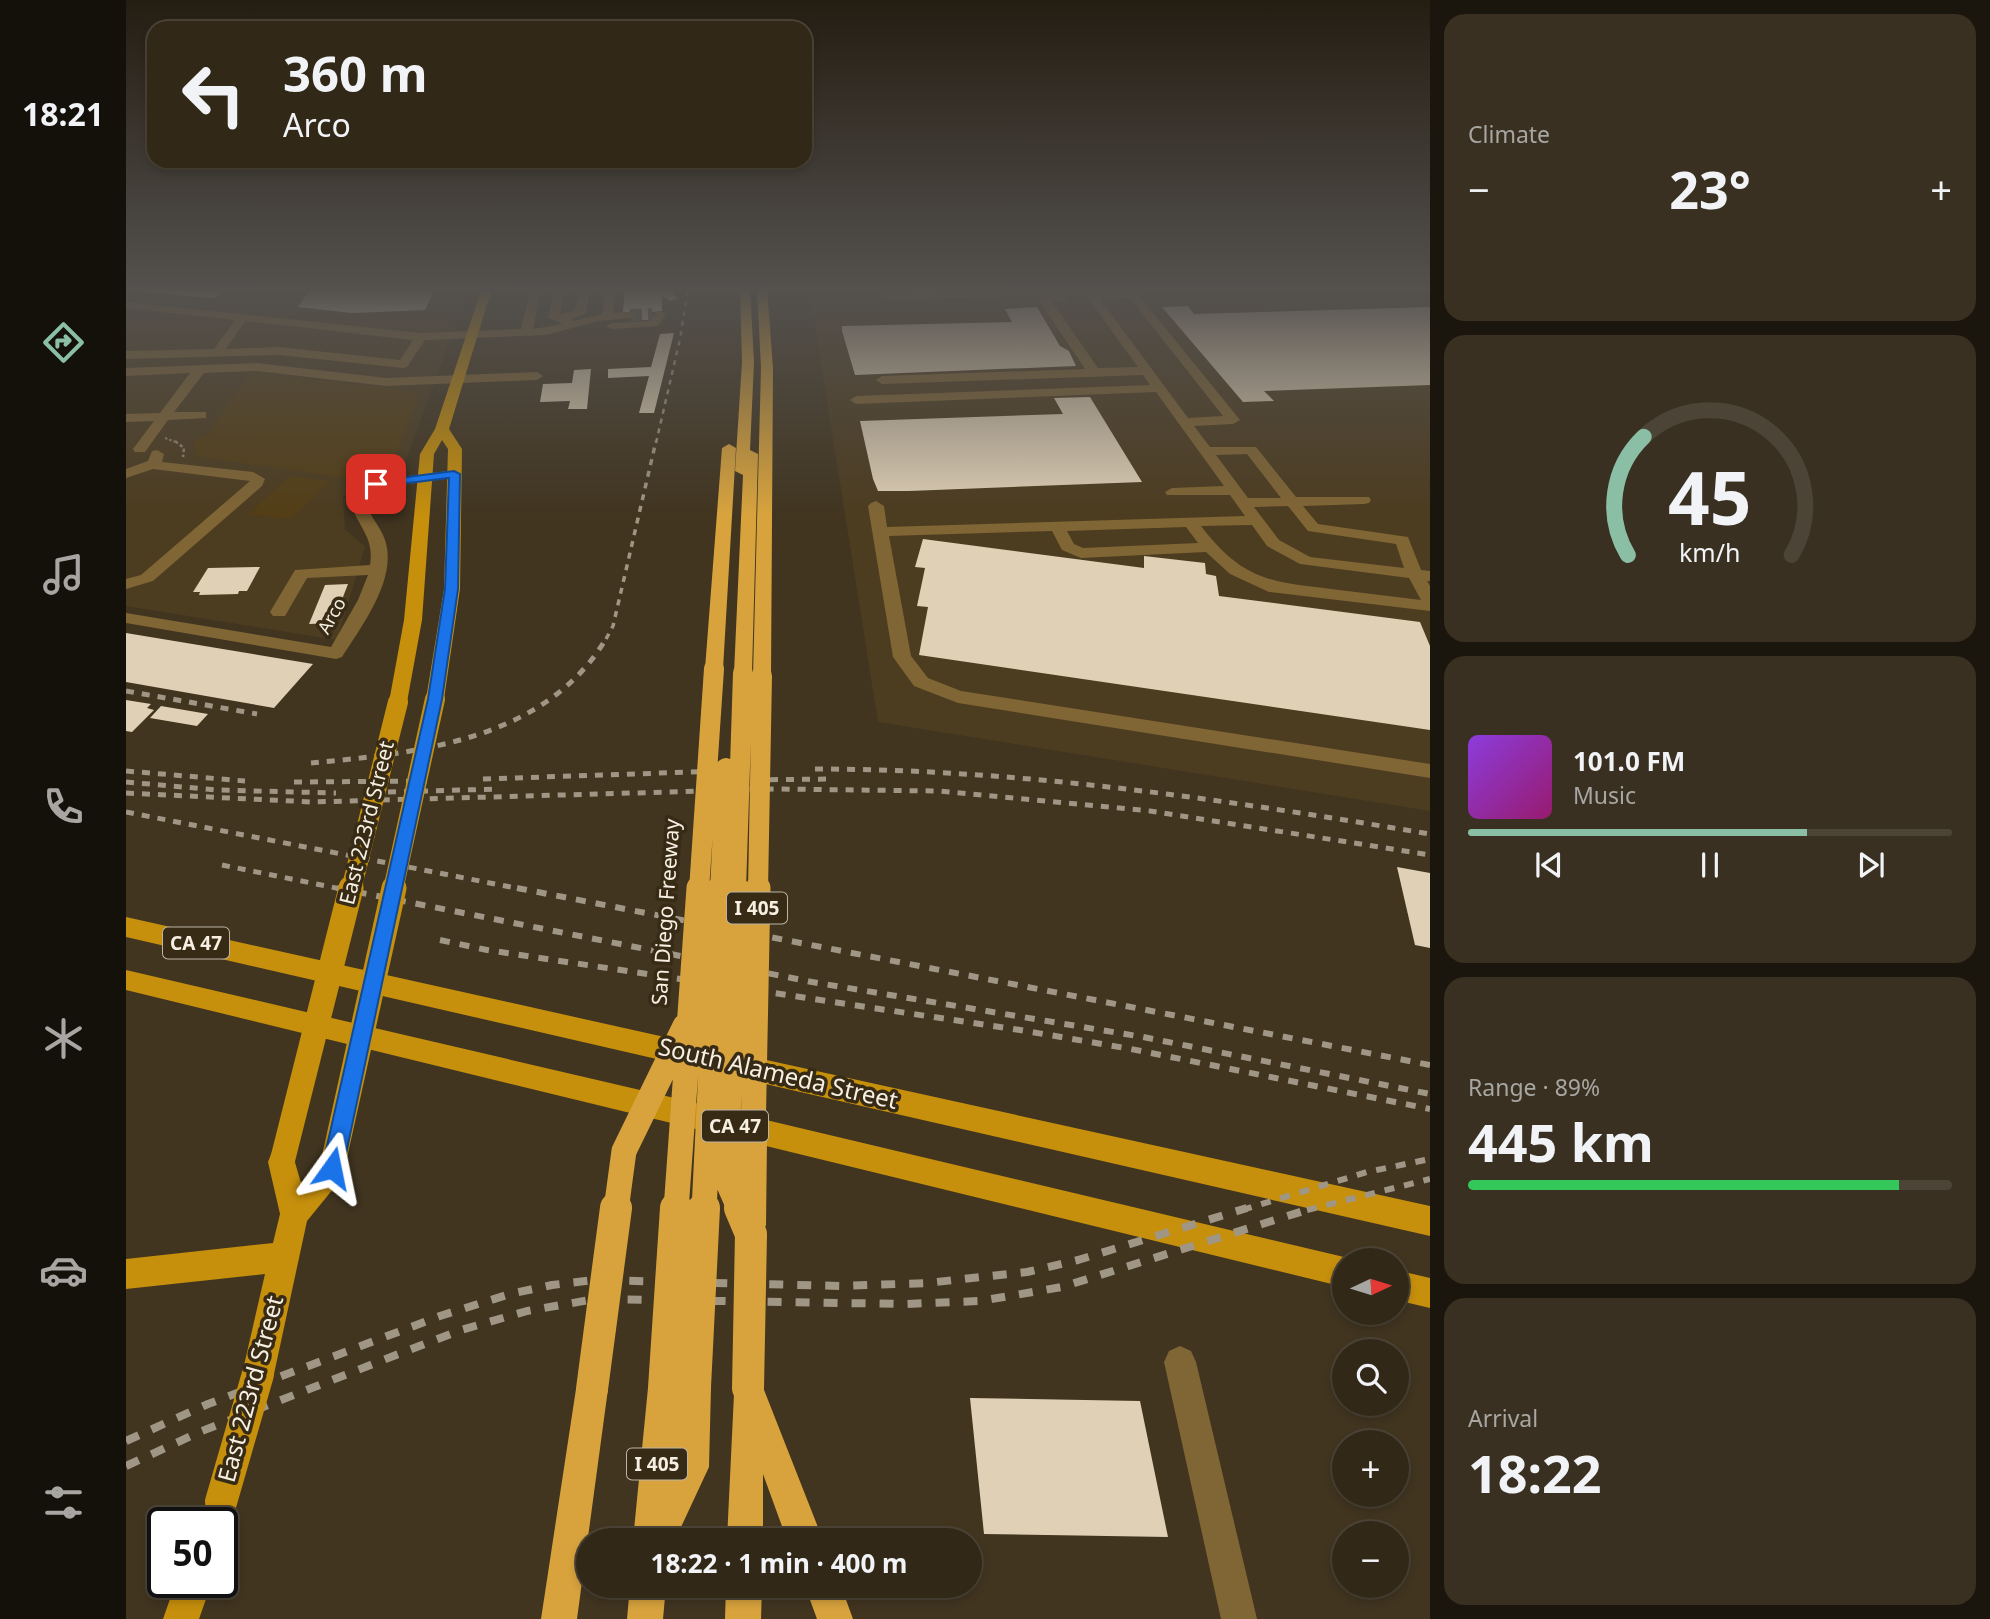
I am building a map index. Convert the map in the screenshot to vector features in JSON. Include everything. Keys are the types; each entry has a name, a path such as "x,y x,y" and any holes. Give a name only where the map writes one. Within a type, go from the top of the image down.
{"highway":[{"name":"San Diego Freeway","path":"733,364 751,1234 745,1528"},
{"path":"738,673 748,364"},
{"path":"663,1528 692,1466 679,1388 738,673 755,364"},
{"name":"San Diego Freeway","path":"653,1528 679,1388 691,1015 738,673 767,364"},
{"path":"559,1619 624,1151 691,1015"},
{"path":"748,1388 801,1528"},
{"path":"645,1619 647,1598"},
{"path":"827,1598 835,1619"}],"main road":[{"name":"East 223rd Street","path":"219,1507 258,1374 294,1214 282,1162 398,702 413,620 423,524 426,454 442,429 462,364"},
{"name":"East 223rd Street","path":"294,1214 332,1168 435,699 452,589 455,449 442,429"},
{"name":"South Alameda Street","path":"126,927 1430,1222"},
{"name":"CA 47","path":"126,979 1332,1269"},
{"path":"126,1274 285,1257"},
{"path":"1409,1287 1430,1293"},
{"path":"181,1619 188,1598"}],"street":[{"path":"1089,364 1094,372"},
{"path":"1142,364 1273,543 1306,561 1422,575"},
{"path":"1184,422 1233,420 1188,364"},
{"path":"126,372 257,367 386,382 537,376"},
{"path":"133,450 164,416 200,369"},
{"path":"882,380 1147,371"},
{"path":"856,400 1159,388"},
{"path":"126,418 201,415"},
{"path":"133,450 156,451 159,456 152,465"},
{"path":"1206,451 1251,450 1313,528 1402,540 1422,575 1430,600"},
{"path":"126,474 152,465 253,476 258,479 257,483 147,578 126,584"},
{"name":"Arco","path":"126,618 335,653 356,621 376,570 378,542 358,509 358,499 376,484 454,474"},
{"path":"1172,492 1234,490"},
{"path":"1244,503 1364,500"},
{"path":"876,506 902,657 921,682 958,696 1430,771"},
{"path":"880,532 1256,520"},
{"path":"1190,522 1209,547 1230,567 1254,581 1275,588 1430,606"},
{"path":"1057,527 1068,547 1081,553 1209,547"},
{"path":"279,612 301,573 376,570"},
{"path":"1180,1363 1239,1619"}],"shaded area":[{"path":"126,364 441,364 403,468 343,496 345,529 365,547 337,640 126,606"},
{"path":"821,364 1430,364 1430,811 878,722"},
{"path":"250,372 414,391 418,398 392,463 346,478 195,456 193,441 206,436"},
{"path":"289,476 330,481 291,519 249,514"}],"building":[{"path":"652,364 666,364 654,413 639,413 649,376 608,378 608,369 651,367"},
{"path":"852,364 1075,364 1076,366 855,375"},
{"path":"1210,364 1430,364 1430,385 1264,391 1274,401 1243,402"},
{"path":"591,369 587,409 568,409 570,401 540,402 543,384 572,383 574,370"},
{"path":"1090,397 1142,482 878,491 873,479 860,421 1063,414 1054,398"},
{"path":"923,539 1144,568 1144,556 1205,563 1206,574 1216,576 1219,596 1420,622 1430,646 1430,730 919,655 928,607 917,606 925,568 915,567"},
{"path":"260,567 247,591 239,591 238,594 199,595 200,592 193,592 208,568"},
{"path":"348,584 333,623 309,624 325,585"},
{"path":"126,633 313,664 274,708 126,682"},
{"path":"126,700 151,704 147,708 154,710 132,732 126,731"},
{"path":"161,706 208,714 197,726 150,718"},
{"path":"1397,867 1430,873 1430,948 1415,945"},
{"path":"970,1398 1140,1401 1168,1537 984,1534"}],"railway":[{"path":"656,443 674,364"},
{"path":"606,639 613,626 656,441"},
{"path":"311,763 394,754 436,746 477,735 515,719 551,699 581,672 607,637"},
{"path":"126,691 257,714"},
{"path":"815,769 970,774 1124,789 1201,798 1430,834"},
{"path":"483,779 752,770"},
{"path":"126,771 245,781"},
{"path":"738,780 833,779"},
{"path":"294,782 427,781"},
{"path":"126,782 217,790 336,793"},
{"path":"388,792 500,789"},
{"path":"126,793 312,802 776,789 940,791 1150,811 1430,855"},
{"path":"126,812 526,890"},
{"path":"222,865 346,890"},
{"path":"337,888 812,982 1143,1037 1430,1094"},
{"path":"517,888 1430,1065"},
{"path":"440,940 487,950 1020,1030 1131,1049 1430,1109"},
{"path":"1242,1210 1367,1172 1430,1159"},
{"path":"1307,1210 1430,1179"},
{"path":"126,1441 208,1404 440,1316 510,1294 552,1285 594,1280 842,1286 927,1283 1027,1272 1078,1260 1247,1208"},
{"path":"126,1466 202,1431 396,1355 461,1330 527,1311 595,1299 905,1304 980,1301 1062,1287 1313,1208"}],"route":[{"path":"332,1168 435,699 452,589 454,474 376,484"}]}
